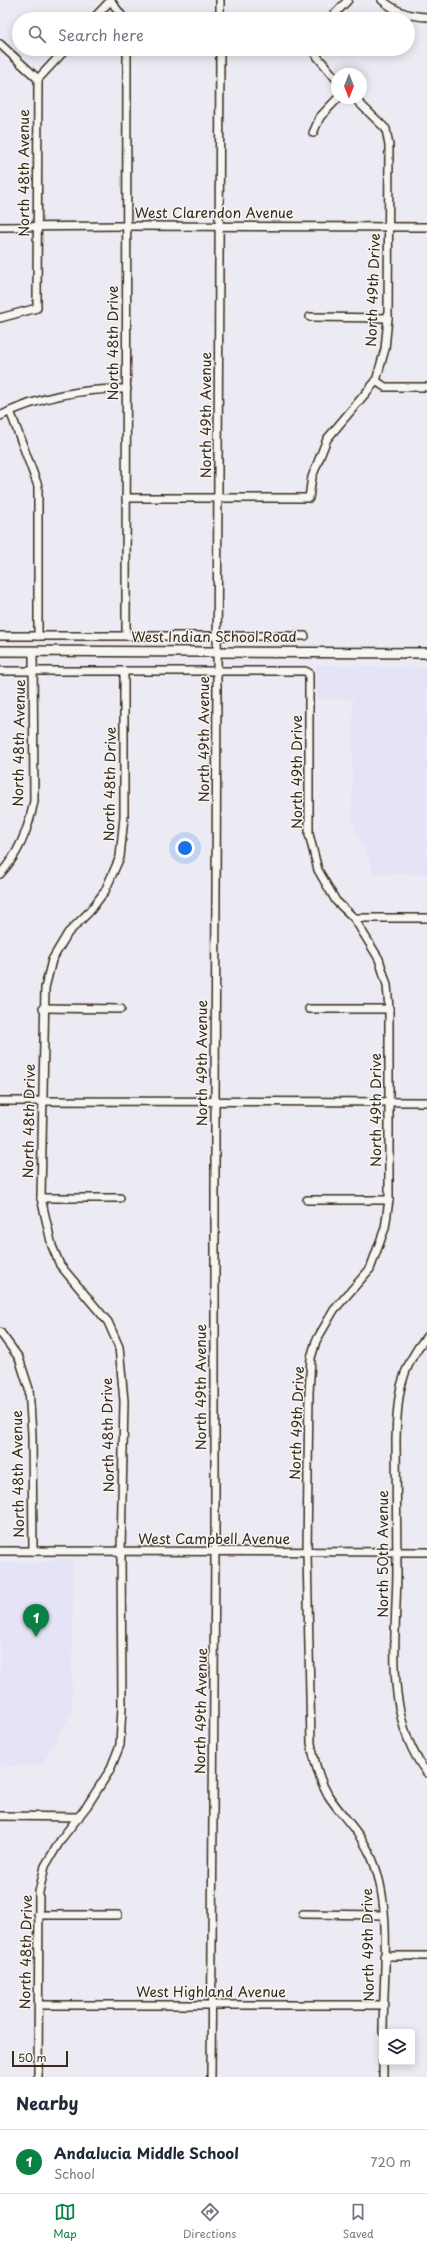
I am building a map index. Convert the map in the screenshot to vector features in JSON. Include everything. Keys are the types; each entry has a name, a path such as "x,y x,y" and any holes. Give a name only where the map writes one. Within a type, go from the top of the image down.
{"main road":[{"name":"West Indian School Road","path":"0,651 427,653"}],"street":[{"path":"100,12 111,0 119,12"},
{"path":"220,0 220,12"},
{"path":"337,12 348,0"},
{"path":"382,0 400,12"},
{"path":"415,15 427,17"},
{"path":"0,44 12,55"},
{"path":"13,56 38,79 59,56"},
{"name":"North 48th Drive","path":"126,56 126,636"},
{"name":"North 49th Avenue","path":"211,2077 210,2005 215,1552 214,1102 220,56"},
{"path":"317,56 331,73"},
{"name":"North 48th Avenue","path":"0,318 37,308 38,79"},
{"path":"313,132 320,117 332,104"},
{"name":"North 49th Drive","path":"218,498 309,498 312,477 327,439 376,381 385,349 388,318 389,146 386,129 360,104"},
{"name":"West Clarendon Avenue","path":"0,227 427,227"},
{"path":"310,318 388,318"},
{"path":"376,381 389,387 427,387"},
{"path":"0,416 10,411 80,392 101,388 127,389"},
{"path":"10,411 38,486 38,636"},
{"path":"126,498 218,498"},
{"name":"West Indian School Road","path":"0,636 305,636"},
{"name":"North 48th Avenue","path":"0,874 8,866 29,825 34,801 33,651"},
{"path":"0,671 217,671"},
{"name":"North 48th Drive","path":"38,2077 38,1915 39,1892 45,1866 62,1838 79,1817 110,1770 120,1745 122,1707 121,1551 124,1401 119,1347 108,1322 60,1265 52,1246 41,1198 45,988 52,960 68,933 90,911 105,891 120,857 124,817 124,671"},
{"name":"North 49th Drive","path":"217,671 309,673 309,834 318,870 336,901 354,918 379,959 387,985 389,1010 389,1200 385,1228 370,1269 334,1310 316,1341 311,1358 309,1394 307,1552 309,1722 313,1756 328,1795 369,1851 382,1890 384,1915 383,2029"},
{"path":"354,918 427,918"},
{"path":"44,1008 121,1009"},
{"path":"309,1009 389,1010"},
{"path":"0,1101 427,1102"},
{"path":"41,1198 120,1198"},
{"path":"307,1200 389,1200"},
{"name":"North 48th Avenue","path":"0,1332 19,1358 29,1389 32,1434 32,1551"},
{"name":"North 50th Avenue","path":"427,1336 419,1345 403,1374 397,1403 396,1694 406,1736 417,1760 427,1773"},
{"name":"West Campbell Avenue","path":"0,1551 427,1552"},
{"path":"0,1816 79,1817"},
{"path":"303,1914 384,1915"},
{"path":"38,1915 118,1915"},
{"path":"384,1956 427,1956"},
{"name":"West Highland Avenue","path":"39,2004 383,2005"},
{"path":"383,2065 383,2077"}],"shaded area":[{"path":"316,665 427,668 427,874 375,874 352,821 353,699 316,699"},
{"path":"57,1559 73,1559 72,1712 44,1761 37,1765 0,1766 0,1563 43,1563"}],"place":[{"name":"Andalucia Middle School","path":"36,1637"}]}
